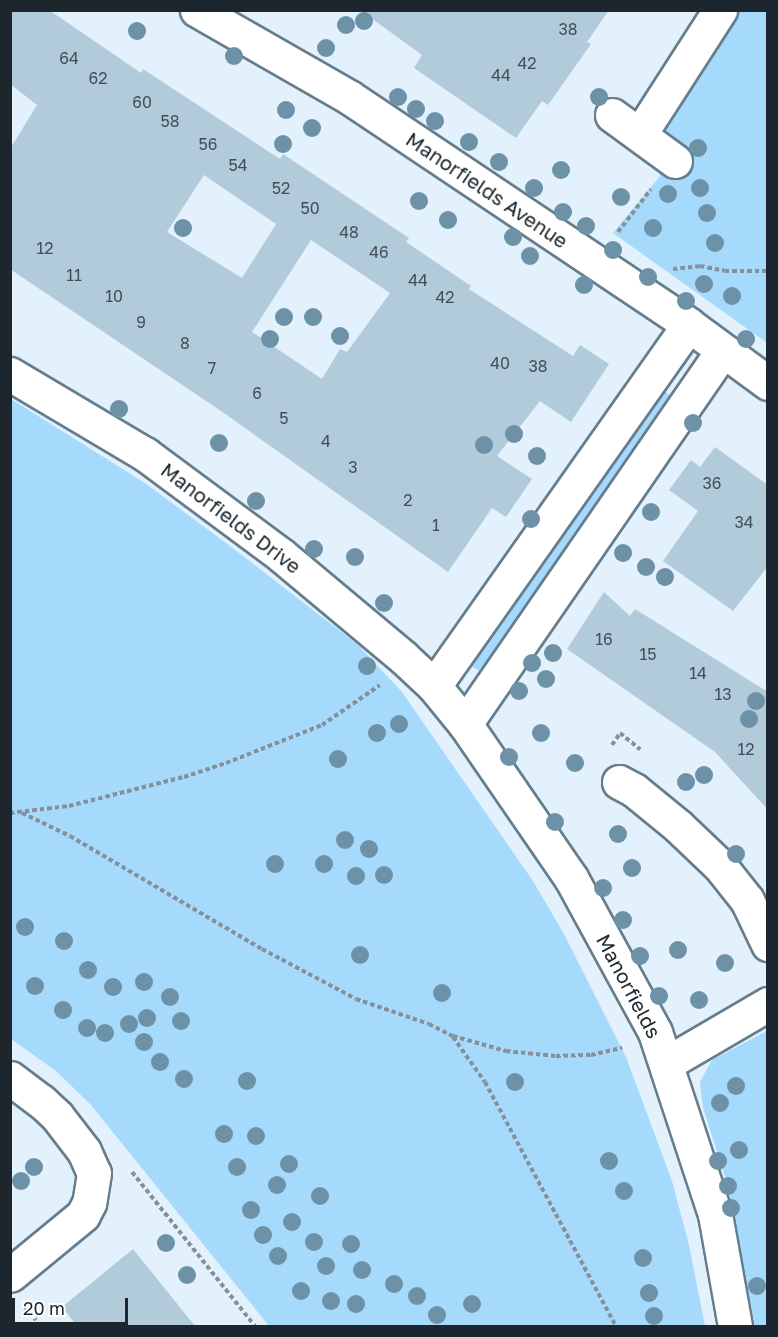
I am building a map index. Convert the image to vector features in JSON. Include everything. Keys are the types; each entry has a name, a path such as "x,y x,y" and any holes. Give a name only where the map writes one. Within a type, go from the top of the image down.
{"street":[{"name":"Manorfields Avenue","path":"197,10 347,96 642,296 689,325 768,383"},
{"path":"640,134 720,10"},
{"path":"612,115 675,161"},
{"path":"434,687 689,325"},
{"path":"465,724 722,351"},
{"name":"Manorfields Drive","path":"10,374 129,444 174,475 281,555 404,657 434,687"},
{"name":"Manorfields","path":"434,687 465,724 571,878 655,1032 715,1214 735,1326"},
{"path":"619,782 634,790 678,826 720,866 747,900 768,944"},
{"path":"667,1063 768,1004"},
{"path":"10,1078 42,1101 57,1116 84,1151 94,1173 89,1203 83,1215 10,1275"}],"path":[{"path":"626,237 617,231 675,161"},
{"path":"665,262 675,268"},
{"path":"642,296 651,278 675,268 700,266 725,271 768,271"},
{"path":"10,813 69,806 184,777 299,736 330,720 380,685 404,657"},
{"path":"22,813 70,836 323,983 356,999 429,1024 453,1036 506,1051 556,1056 591,1055 627,1047"},
{"path":"453,1036 485,1082 616,1326"},
{"path":"130,1170 255,1326"}],"shaded area":[{"path":"738,11 767,11 767,343 613,233 660,176 658,135"},
{"path":"661,388 673,398 482,672 465,663"},
{"path":"11,399 145,483 230,546 358,645 402,692 533,881 564,934 626,1057 672,1181 689,1245 705,1326 269,1326 91,1105 56,1071 11,1039"},
{"path":"767,1031 767,1326 755,1326 737,1244 728,1186 703,1108 700,1082 712,1060"}],"building":[{"path":"10,10 49,10 141,73 143,69 280,159 283,154 409,238 406,242 471,286 469,289 573,356 580,345 609,364 571,422 540,401 497,456 532,479 506,517 492,508 448,572 221,411 10,269 10,149 37,105 10,84","holes":["204,175 276,224 242,278 167,232","311,240 390,293 347,352 340,349 322,379 252,332"]},
{"path":"360,10 609,10 587,42 591,44 548,105 542,101 516,138 414,68 422,55"},
{"path":"715,447 768,485 768,566 733,611 663,561 698,511 669,490 691,460 700,467"},
{"path":"604,592 630,616 635,609 768,692 768,810 715,752 567,649"},
{"path":"133,1249 195,1326 77,1326 62,1307"}]}
